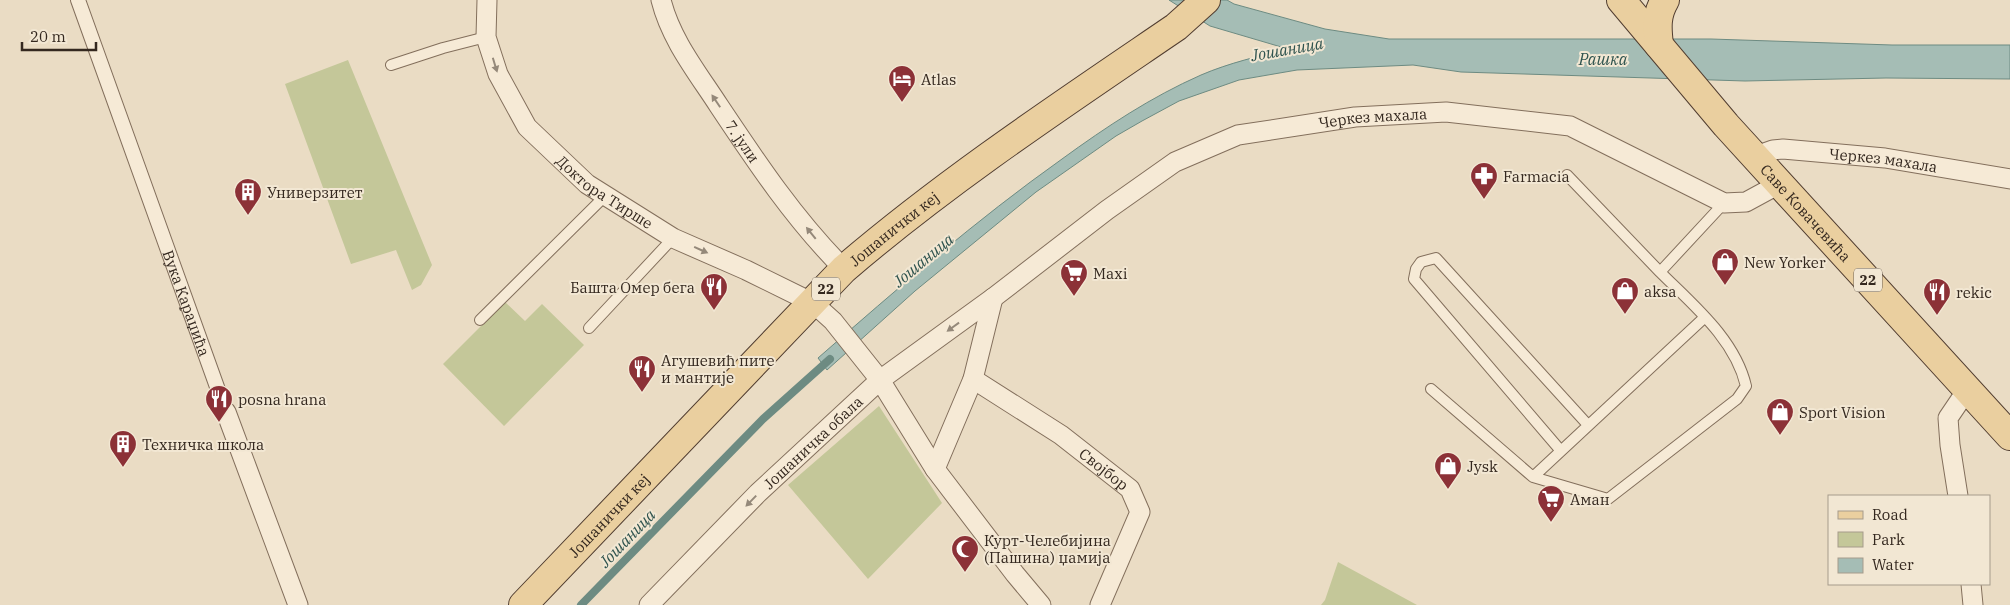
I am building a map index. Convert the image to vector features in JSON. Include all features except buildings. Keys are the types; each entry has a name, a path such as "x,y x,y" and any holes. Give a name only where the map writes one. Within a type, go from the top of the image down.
{"main road":[{"name":"Јошанички кеј","path":"523,605 844,269 899,223 977,164 1176,27 1206,0"},
{"path":"1659,45 1656,25 1658,13 1665,0"},
{"name":"22","path":"1628,9 1659,45"},
{"name":"Саве Ковачевића","path":"1659,45 1726,125 1781,183 2010,436"}],"street":[{"name":"Вука Караџића","path":"78,0 226,412 298,605"},
{"name":"Доктора Тирше","path":"487,0 486,37 498,74 527,127 587,184 673,238 746,270 813,303 833,321 880,380 935,469"},
{"name":"7. јули","path":"661,0 664,13 680,48 756,162 812,236 844,269"},
{"name":"Черкез махала","path":"993,298 1107,210 1175,162 1238,135 1354,117 1446,112 1570,126 1724,203"},
{"name":"Черкез махала","path":"1756,156 1773,150 1784,149 1867,157 2010,179"},
{"path":"1724,203 1746,202 1781,183"},
{"path":"993,298 973,379 935,469 1036,603"},
{"name":"Јошаничка обала","path":"649,605 758,493 880,380 993,298"},
{"name":"Својбор","path":"973,379 1062,435 1130,489 1140,512 1100,605"},
{"path":"1958,495 1948,418 1967,390"},
{"path":"1971,585 1973,605"}],"lane":[{"path":"391,65 443,48 486,37"},
{"path":"1431,389 1533,477 1608,499 1737,399 1746,386 1742,368 1726,342 1705,317 1567,175"},
{"path":"480,320 606,195"},
{"path":"1660,272 1724,203"},
{"path":"589,328 673,238"},
{"path":"1561,451 1414,279 1420,262 1436,258 1588,425"},
{"path":"1533,477 1705,317"}],"green space":[{"path":"348,60 432,265 421,285 412,290 396,250 351,264 285,84"},
{"path":"505,302 525,321 542,304 584,345 504,426 443,364"},
{"path":"879,406 942,503 868,579 788,485"},
{"path":"1338,562 1417,605 1321,605 1325,600"}],"water":[{"name":"Рашка","path":"1169,0 1227,0 1234,4 1325,29 1389,39 1711,39 1892,45 2010,45 2010,79 1886,78 1745,81 1461,72 1413,65 1297,70 1239,80 1179,101 1142,121 1116,136 1036,192 915,291 827,370 818,358 968,231 1030,182 1095,135 1129,113 1201,75 1233,63 1288,49 1210,26"}],"waterway":[{"name":"Јошаница","path":"581,605 763,419 830,359"}],"place":[{"name":"Atlas","path":"902,103"},
{"name":"Farmacia","path":"1484,200"},
{"name":"Универзитет","path":"248,216"},
{"name":"New Yorker","path":"1725,286"},
{"name":"Maxi","path":"1074,297"},
{"name":"Башта Омер бега","path":"714,311"},
{"name":"aksa","path":"1625,315"},
{"name":"rekic","path":"1937,316"},
{"name":"Агушевић пите и мантије","path":"642,393"},
{"name":"posna hrana","path":"219,423"},
{"name":"Sport Vision","path":"1780,436"},
{"name":"Техничка школа","path":"123,468"},
{"name":"Jysk","path":"1448,490"},
{"name":"Аман","path":"1551,523"},
{"name":"Курт-Челебијина (Пашина) џамија","path":"965,573"}]}
